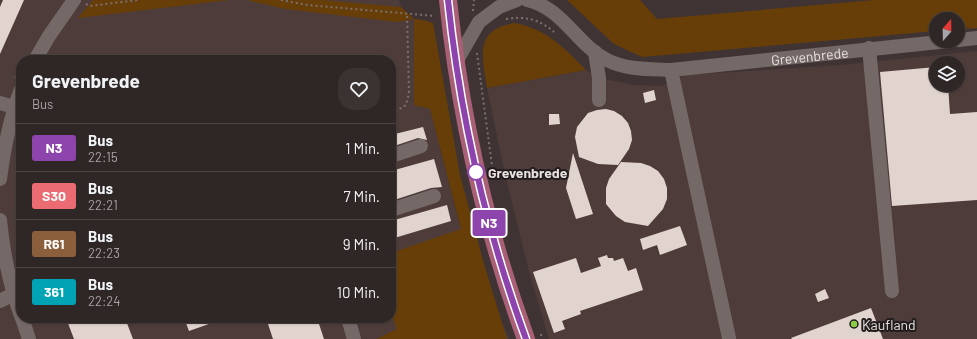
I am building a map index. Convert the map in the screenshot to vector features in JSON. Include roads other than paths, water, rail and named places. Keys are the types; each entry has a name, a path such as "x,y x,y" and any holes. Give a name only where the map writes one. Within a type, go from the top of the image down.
{"main road":[{"path":"448,8 456,62 484,204 504,274 533,336"}],"street":[{"path":"456,62 479,22 499,7 516,0"},
{"name":"Grevenbrede","path":"527,0 537,2 564,20 595,52 608,61 636,68 671,70 929,43"},
{"path":"38,55 49,36 79,1"},
{"path":"965,39 977,38"},
{"path":"868,48 892,292"},
{"path":"595,52 599,78 599,100"},
{"path":"671,70 729,338"},
{"path":"0,179 5,146 16,102"},
{"path":"0,103 14,107"},
{"path":"396,154 421,146"},
{"path":"396,208 434,196"},
{"path":"0,220 2,243 16,289"},
{"path":"0,301 16,293"},
{"path":"23,323 29,339"},
{"path":"349,323 354,339"}],"place":[{"name":"Grevenbrede","path":"476,172"},
{"name":"Kaufland","path":"854,324"}]}
